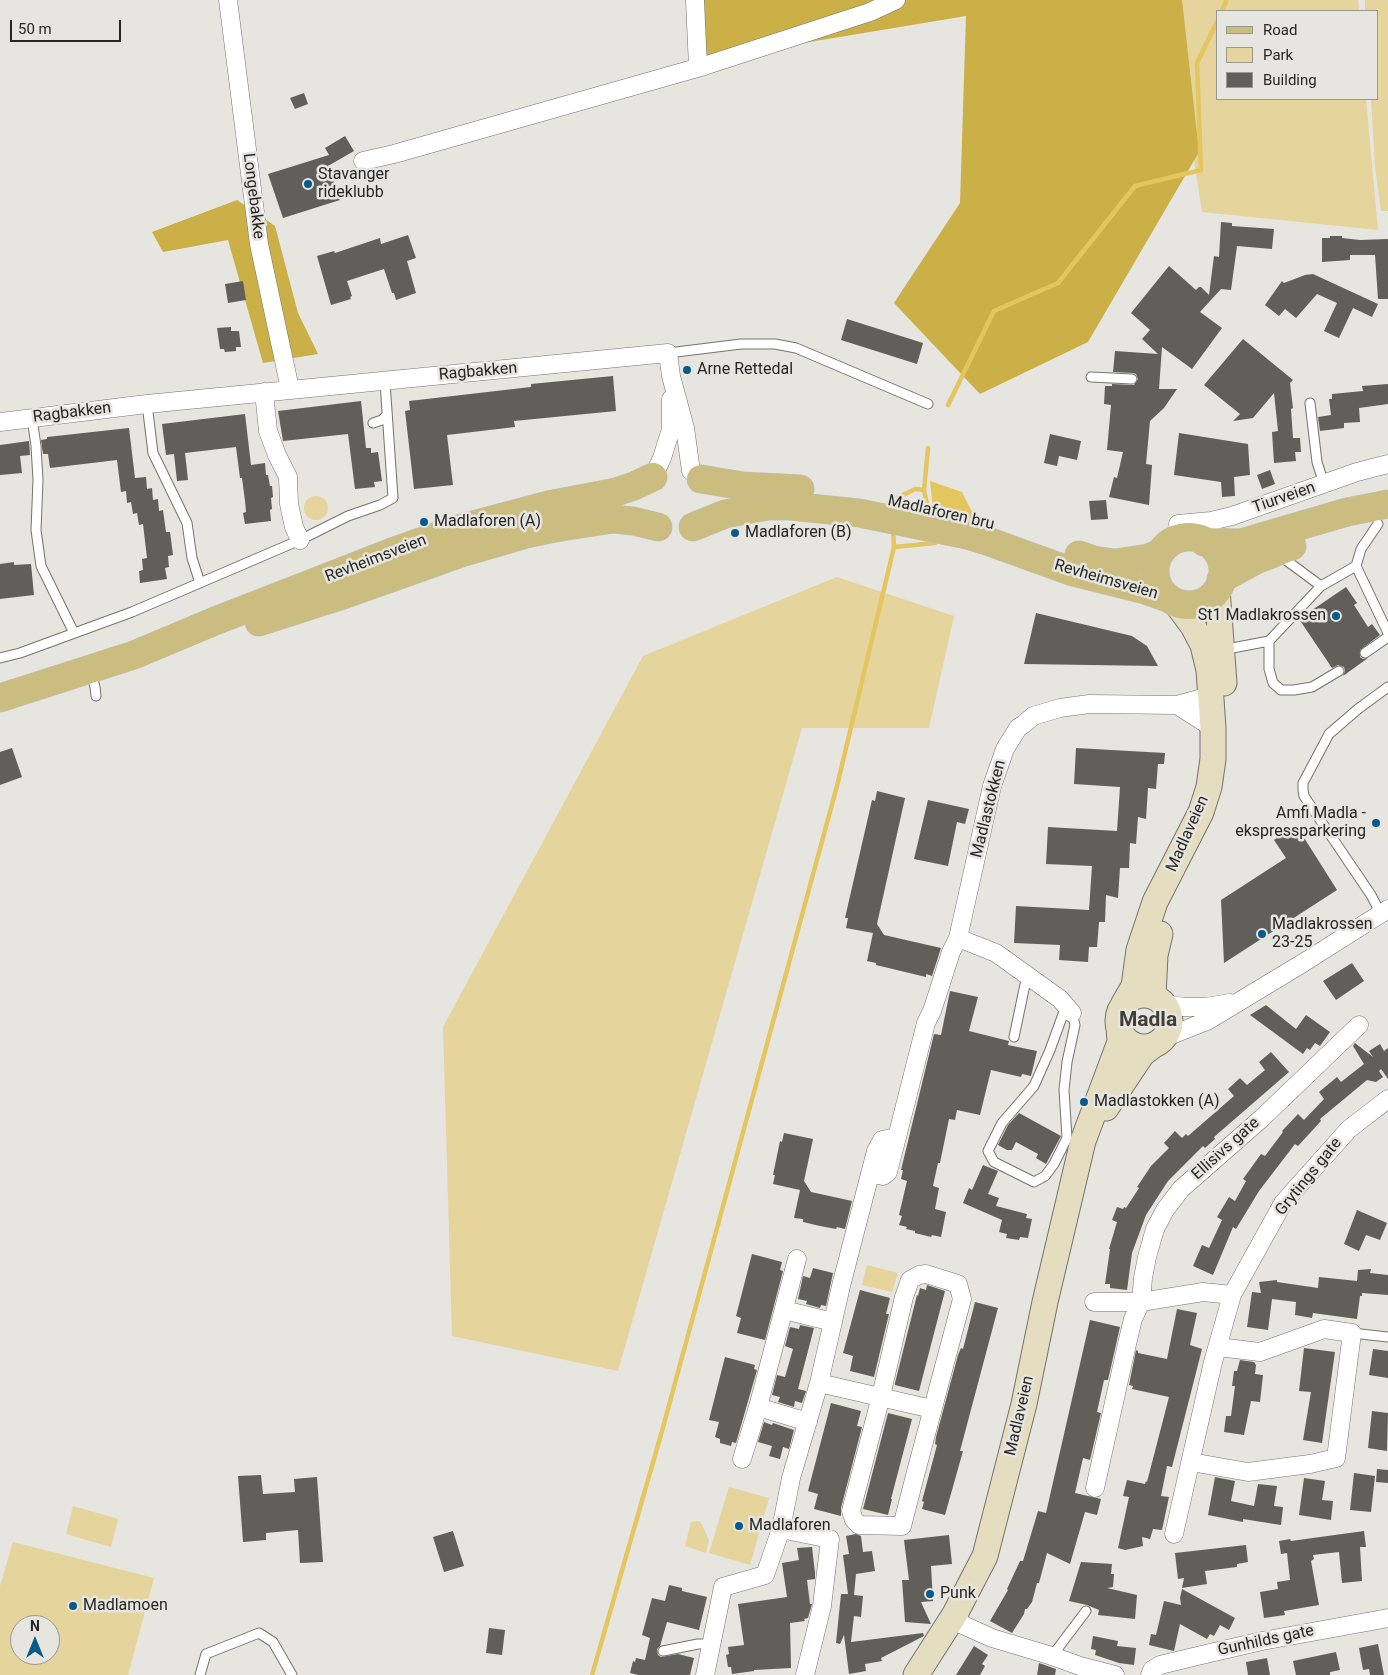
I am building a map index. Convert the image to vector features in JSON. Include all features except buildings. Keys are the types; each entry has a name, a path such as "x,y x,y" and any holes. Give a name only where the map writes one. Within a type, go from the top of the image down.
{"main road":[{"path":"674,467 696,475 743,486 827,500 790,506 761,507 725,514 686,530 672,532 658,527 651,520 646,512 644,493 653,476 663,470 674,467"},
{"path":"693,527 702,519 707,508 708,496 696,475"},
{"name":"Revheimsveien","path":"0,698 134,655 215,621 392,552 454,530 548,505 616,492 634,486 653,476"},
{"name":"Madlaforen bru","path":"827,500 903,502 947,512 1023,534 1048,553"},
{"path":"1204,542 1217,554 1222,570 1219,584 1212,596 1204,601 1185,605 1172,600 1161,591 1155,572 1160,553 1175,540 1195,538 1204,542 1241,543 1347,512 1385,516"},
{"path":"1219,584 1256,560 1275,552 1385,516"},
{"name":"Revheimsveien","path":"134,655 262,622 461,553 526,534 613,519 658,527"},
{"name":"Revheimsveien","path":"1048,553 1068,552 1094,560 1115,563 1148,558 1160,553"},
{"name":"Revheimsveien","path":"1048,553 1073,572 1145,590 1172,600"},
{"name":"Madlaveien","path":"1159,1000 1154,955 1171,904 1212,822 1221,799 1225,777 1226,717 1219,584"},
{"name":"Madlaveien","path":"916,1675 954,1614 985,1556 1024,1404 1045,1302 1084,1141 1120,1042 1121,1016 1134,986 1138,950 1155,902 1201,812 1209,787 1213,759 1214,728 1209,670 1203,645 1193,626 1172,600"},
{"path":"1135,996 1159,1000 1170,1012 1171,1021 1169,1030 1159,1041 1146,1047 1132,1043 1124,1038 1121,1016 1135,996"},
{"name":"Madlaveien","path":"1084,1141 1142,1054 1159,1041"}],"street":[{"name":"Longebakke","path":"228,0 259,244 290,389"},
{"path":"695,0 698,67"},
{"path":"363,161 698,67 870,12 896,0"},
{"name":"Ragbakken","path":"0,422 290,389 385,382 643,354 668,353"},
{"path":"653,476 662,458 671,429 671,376 668,353"},
{"path":"671,376 696,475"},
{"path":"264,392 268,430 277,456 288,476 289,504 294,528 300,540"},
{"name":"Tiurveien","path":"1178,524 1211,521 1232,516 1357,472 1388,464"},
{"name":"Madlastokken","path":"833,1322 879,1144 882,1140 897,1137 926,1023 932,1011 951,952 958,938 992,786 1005,749 1018,728 1033,716 1060,708 1089,704 1177,705 1210,696"},
{"path":"1177,705 1214,728"},
{"path":"1159,1041 1207,1021 1384,911"},
{"path":"958,938 996,953 1060,999 1069,1009"},
{"path":"1159,1000 1183,1007 1206,1007 1238,1001"},
{"name":"Ellisivs gate","path":"1141,1302 1147,1257 1155,1229 1165,1210 1181,1189 1262,1118 1359,1025"},
{"name":"Grytings gate","path":"1174,1534 1181,1498 1192,1462 1218,1347 1232,1295 1283,1203 1348,1130 1388,1099"},
{"path":"742,1459 758,1408 797,1259"},
{"path":"926,1274 958,1284 962,1299 932,1409 902,1526 860,1525 854,1520 851,1511 908,1285 915,1277 926,1274"},
{"path":"1094,1302 1141,1302 1203,1292 1232,1295"},
{"path":"1095,1488 1127,1344 1141,1302"},
{"path":"705,1675 723,1587 765,1575 781,1529 791,1478 819,1383 833,1322 784,1310"},
{"path":"1192,1462 1248,1472 1310,1464 1336,1458 1352,1333 1324,1329 1260,1352 1218,1347"},
{"path":"819,1383 932,1409"},
{"path":"758,1408 808,1422"},
{"path":"781,1529 830,1539 822,1606 805,1675"},
{"path":"954,1614 963,1625 992,1638 1115,1675"},
{"name":"Gunhilds gate","path":"1150,1675 1152,1670 1160,1665 1210,1652 1388,1618"}],"lane":[{"path":"668,353 741,344 775,344 796,348 928,404"},
{"path":"1090,377 1132,379"},
{"path":"0,658 20,653 125,615 300,540 339,520 388,502 393,498 385,382"},
{"path":"1310,403 1317,462 1324,484"},
{"path":"147,404 152,452 187,523 192,558 200,583"},
{"path":"373,423 382,420 387,415"},
{"path":"32,418 38,480 36,530 41,566 74,633"},
{"path":"1385,516 1360,550 1356,566 1388,633"},
{"path":"1275,552 1321,586"},
{"path":"1222,650 1269,641 1321,586 1356,566"},
{"path":"1365,653 1388,637"},
{"path":"1269,641 1269,669 1273,682 1281,690 1312,687 1338,671"},
{"path":"90,670 96,696"},
{"path":"1384,911 1371,896 1304,796 1302,790 1303,783 1329,734 1388,687"},
{"path":"1014,1037 1027,975"},
{"path":"1069,1009 1075,1025 1067,1062 1064,1090 1067,1138 1054,1164 1045,1176 1034,1182 994,1162 988,1151 1002,1122 1034,1086 1069,1009"},
{"path":"1352,1333 1388,1336"},
{"path":"1052,1656 1086,1611"},
{"path":"200,1675 206,1654 259,1633 273,1642 292,1675"},
{"path":"663,1651 698,1644 712,1644"}],"green space":[{"path":"1169,0 1358,0 1359,10 1216,10 1216,100 1366,100 1378,230 1202,212"},
{"path":"1365,0 1388,0 1388,211 1381,211 1375,166 1371,100 1378,100 1378,10 1365,10"},
{"path":"316,496 321,497 327,503 327,513 321,519 316,520 311,519 305,513 304,508 305,503 311,497"},
{"path":"837,577 954,616 929,728 802,728 618,1371 452,1336 443,1027 643,656"},
{"path":"867,1265 898,1273 892,1292 862,1285"},
{"name":"Madlaforen","path":"729,1487 769,1498 750,1565 709,1553"},
{"path":"73,1506 118,1519 111,1547 66,1534"},
{"path":"700,1521 709,1540 706,1553 685,1546 691,1522"},
{"name":"Madlamoen","path":"13,1542 154,1578 128,1675 0,1675 0,1586"}],"shaded area":[{"path":"703,0 1182,0 1199,152 1088,342 980,394 894,303 960,203 966,16 707,59"},
{"path":"237,200 275,226 298,313 318,354 263,363 228,240 163,252 152,232"},
{"path":"930,481 962,492 975,518 935,528"}],"waterway":[{"path":"1222,10 1226,0"},
{"path":"948,405 994,311 1058,283 1135,186 1201,170 1197,63 1216,24"},
{"path":"928,448 924,490 930,518"},
{"path":"893,510 893,500 915,489 924,490"},
{"path":"592,1675 662,1431 837,786 894,547 893,530"},
{"path":"894,547 935,543 934,538"}],"place":[{"name":"Stavanger rideklubb","path":"308,184"},
{"name":"Arne Rettedal","path":"687,370"},
{"name":"Madlaforen (A)","path":"424,522"},
{"name":"Madlaforen (B)","path":"735,533"},
{"name":"St1 Madlakrossen","path":"1336,616"},
{"name":"Amfi Madla - ekspressparkering","path":"1376,823"},
{"name":"Madlakrossen 23-25","path":"1262,934"},
{"name":"Madlastokken (A)","path":"1084,1102"},
{"name":"Madlaforen","path":"739,1526"},
{"name":"Punk","path":"930,1594"},
{"name":"Madlamoen","path":"73,1606"}],"district":[{"name":"Madla","path":"1148,1021"}]}
